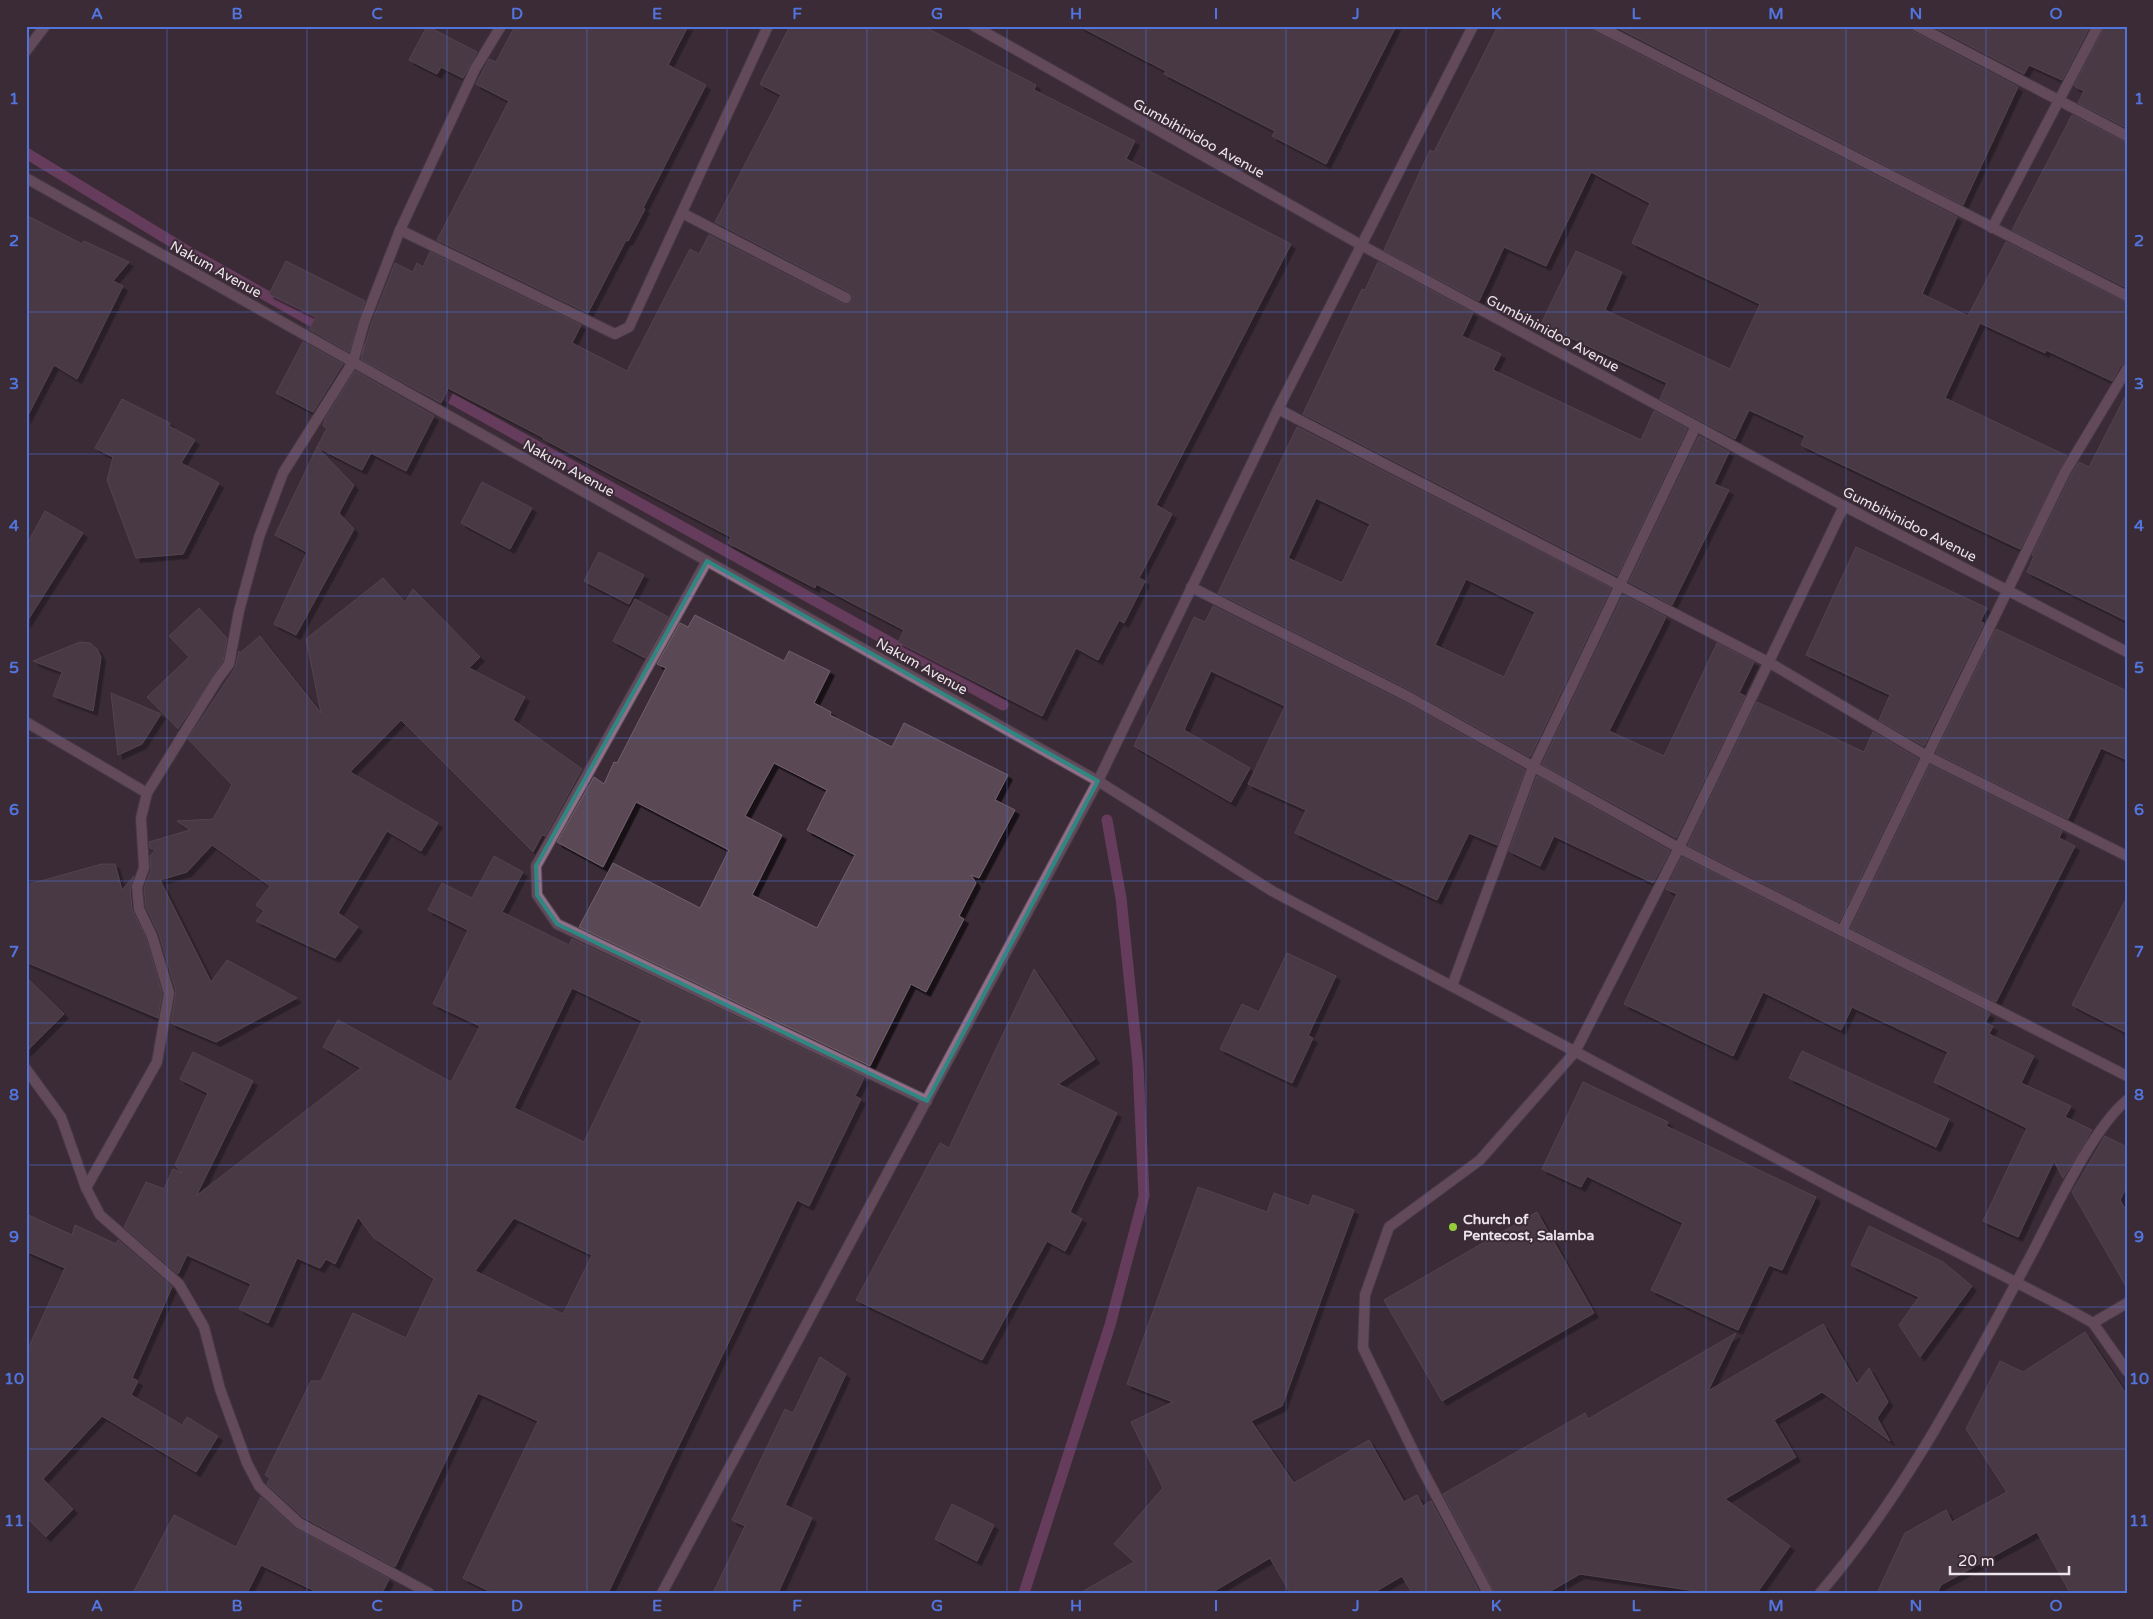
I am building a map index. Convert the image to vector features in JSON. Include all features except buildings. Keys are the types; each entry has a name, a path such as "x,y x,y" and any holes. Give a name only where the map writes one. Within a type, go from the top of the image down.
{"street":[{"path":"86,1188 157,1062 169,993 152,936 139,909 136,887 144,868 142,818 147,793 217,680 229,664 238,611 259,536 283,473 353,362 370,305 400,230 475,69 501,26"},
{"path":"400,230 615,334 629,327 768,26"},
{"name":"Gumbihinidoo Avenue","path":"974,26 1361,246 1844,506 2127,652"},
{"path":"662,1593 1098,781 1278,409 1473,26"},
{"path":"1598,26 2127,296"},
{"path":"1917,26 2127,136"},
{"path":"1992,228 2098,26"},
{"path":"26,51 42,27"},
{"name":"Nakum Avenue","path":"26,178 1098,781 1272,891 1842,1194 2093,1323"},
{"path":"682,213 846,298"},
{"path":"1842,931 2065,472 2127,369"},
{"path":"1278,409 1770,663 1927,756 2127,856"},
{"path":"1452,986 1533,767 1696,426"},
{"path":"1488,1593 1422,1469 1364,1348 1364,1294 1390,1227 1480,1160 1575,1052 1679,848 1770,663 1844,506"},
{"path":"707,561 536,866 538,894 557,924 926,1101"},
{"path":"1191,587 1407,696 1679,848 2127,1076"},
{"path":"26,722 147,793"},
{"path":"26,1069 61,1117 86,1188 100,1215 179,1284 204,1327 220,1389 247,1463 259,1486 300,1523 429,1593"},
{"path":"1820,1593 1852,1556 1911,1470 1952,1402 2092,1143 2127,1100"},
{"path":"2127,1303 2093,1323 2127,1371"}],"highlighted area":[{"path":"707,561 1098,781 927,1101 557,924 537,895 536,866"}],"waterway":[{"path":"26,153 187,251 377,358"},
{"path":"432,388 1003,705"},
{"path":"1024,1593 1110,1325 1144,1196 1138,1064 1121,898 1107,820"}],"place":[{"name":"Church of Pentecost, Salamba","path":"1453,1227"}]}
